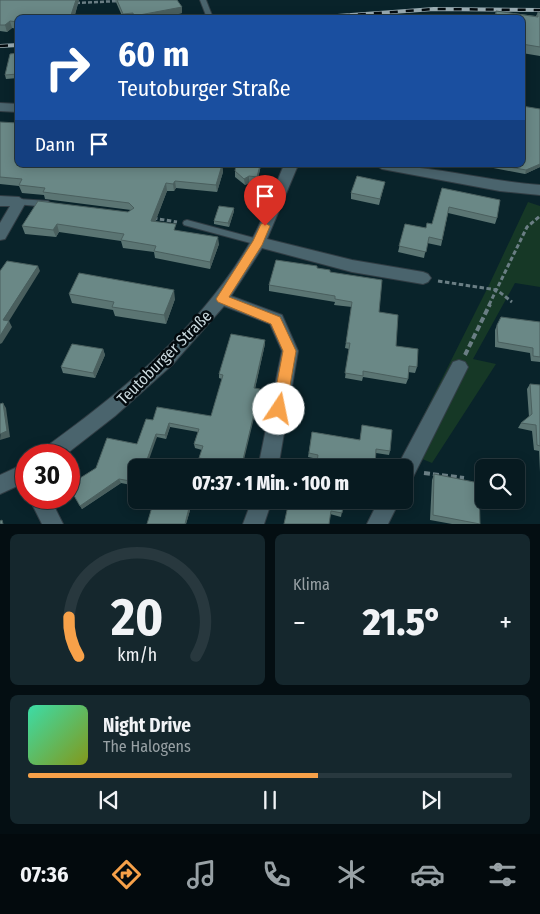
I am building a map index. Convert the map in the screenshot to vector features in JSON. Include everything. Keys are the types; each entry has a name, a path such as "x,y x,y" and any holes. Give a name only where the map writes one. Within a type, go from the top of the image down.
{"street":[{"path":"0,107 15,108"},
{"name":"Teutoburger Straße","path":"65,444 99,420 152,374 222,299 258,242 290,167"},
{"path":"393,167 500,187 540,199"},
{"path":"500,187 540,190"},
{"path":"0,200 19,202 0,235"},
{"path":"258,242 352,266 423,278"},
{"path":"222,299 276,320 290,351 270,459"},
{"path":"412,459 459,367"},
{"path":"0,485 15,478"},
{"path":"45,509 53,524"},
{"path":"254,524 260,509"},
{"path":"377,524 385,509"}],"lane":[{"path":"203,0 209,15"},
{"path":"19,202 56,204"},
{"path":"187,224 258,242"}],"path":[{"path":"68,4 125,1"},
{"path":"459,367 527,227 540,216"},
{"path":"147,217 187,224"},
{"path":"423,278 498,290 512,302"},
{"path":"413,473 464,478"}],"green space":[{"path":"528,202 540,206 540,287 515,283 473,359 496,364 432,463 405,452 490,283"}],"building":[{"path":"0,0 76,0 71,15 15,15 15,22 10,21 5,25 0,25"},
{"path":"117,0 177,0 182,7 139,15 134,15 133,13 123,14"},
{"path":"496,11 524,15 496,15"},
{"path":"538,12 540,13 540,47 525,44 525,15 538,17"},
{"path":"15,53 15,74 5,75 10,54"},
{"path":"525,106 540,109 540,164 526,170 509,167 525,167"},
{"path":"0,122 15,123 15,167 221,167 216,185 175,181 173,184 166,183 151,221 176,224 174,230 218,237 210,262 154,251 156,246 121,240 124,234 57,224 53,230 22,226 38,201 128,212 134,208 129,203 43,192 45,188 19,185 22,179 0,177"},
{"path":"236,167 260,167 257,177 249,176 244,179 235,171"},
{"path":"357,176 385,182 380,199 351,193"},
{"path":"442,188 500,200 497,218 449,207 442,240 429,237 426,252 399,246 405,224 426,228 427,223 432,224"},
{"path":"219,206 234,208 228,223 214,221"},
{"path":"276,260 317,266 317,268 330,270 330,272 382,280 379,312 398,315 396,346 418,349 417,367 409,366 408,379 363,371 363,376 345,373 350,343 346,343 352,302 335,299 335,296 269,285"},
{"path":"7,261 38,266 3,320 9,321 0,336 0,271"},
{"path":"79,273 174,290 164,315 112,307 114,302 69,294"},
{"path":"501,317 540,322 540,357 533,356 533,348 498,342 497,325"},
{"path":"231,334 265,340 254,388 260,389 243,459 199,458 203,446 194,444 199,429 169,423 165,435 156,434 147,459 128,459 128,481 119,479 80,506 80,478 96,468 107,438 137,444 146,419 153,420 157,407 211,416 223,375 219,374"},
{"path":"72,344 103,349 93,373 61,367"},
{"path":"530,384 540,385 540,446 537,445 536,425 521,423 532,414"},
{"path":"3,403 7,431 0,434 0,404"},
{"path":"362,425 392,430 390,451 376,449 375,459 317,459 318,455 309,453 312,432 360,440"},
{"path":"434,474 475,482 475,509 480,509 480,524 433,515"},
{"path":"151,509 189,509 185,524 147,524"},
{"path":"287,509 343,509 342,513 331,511 329,524 284,524"}],"railway":[{"path":"351,15 434,9 540,10"},
{"path":"0,46 15,45"}],"route":[{"path":"265,226 258,242 222,299 276,320 290,351 279,409"}]}
